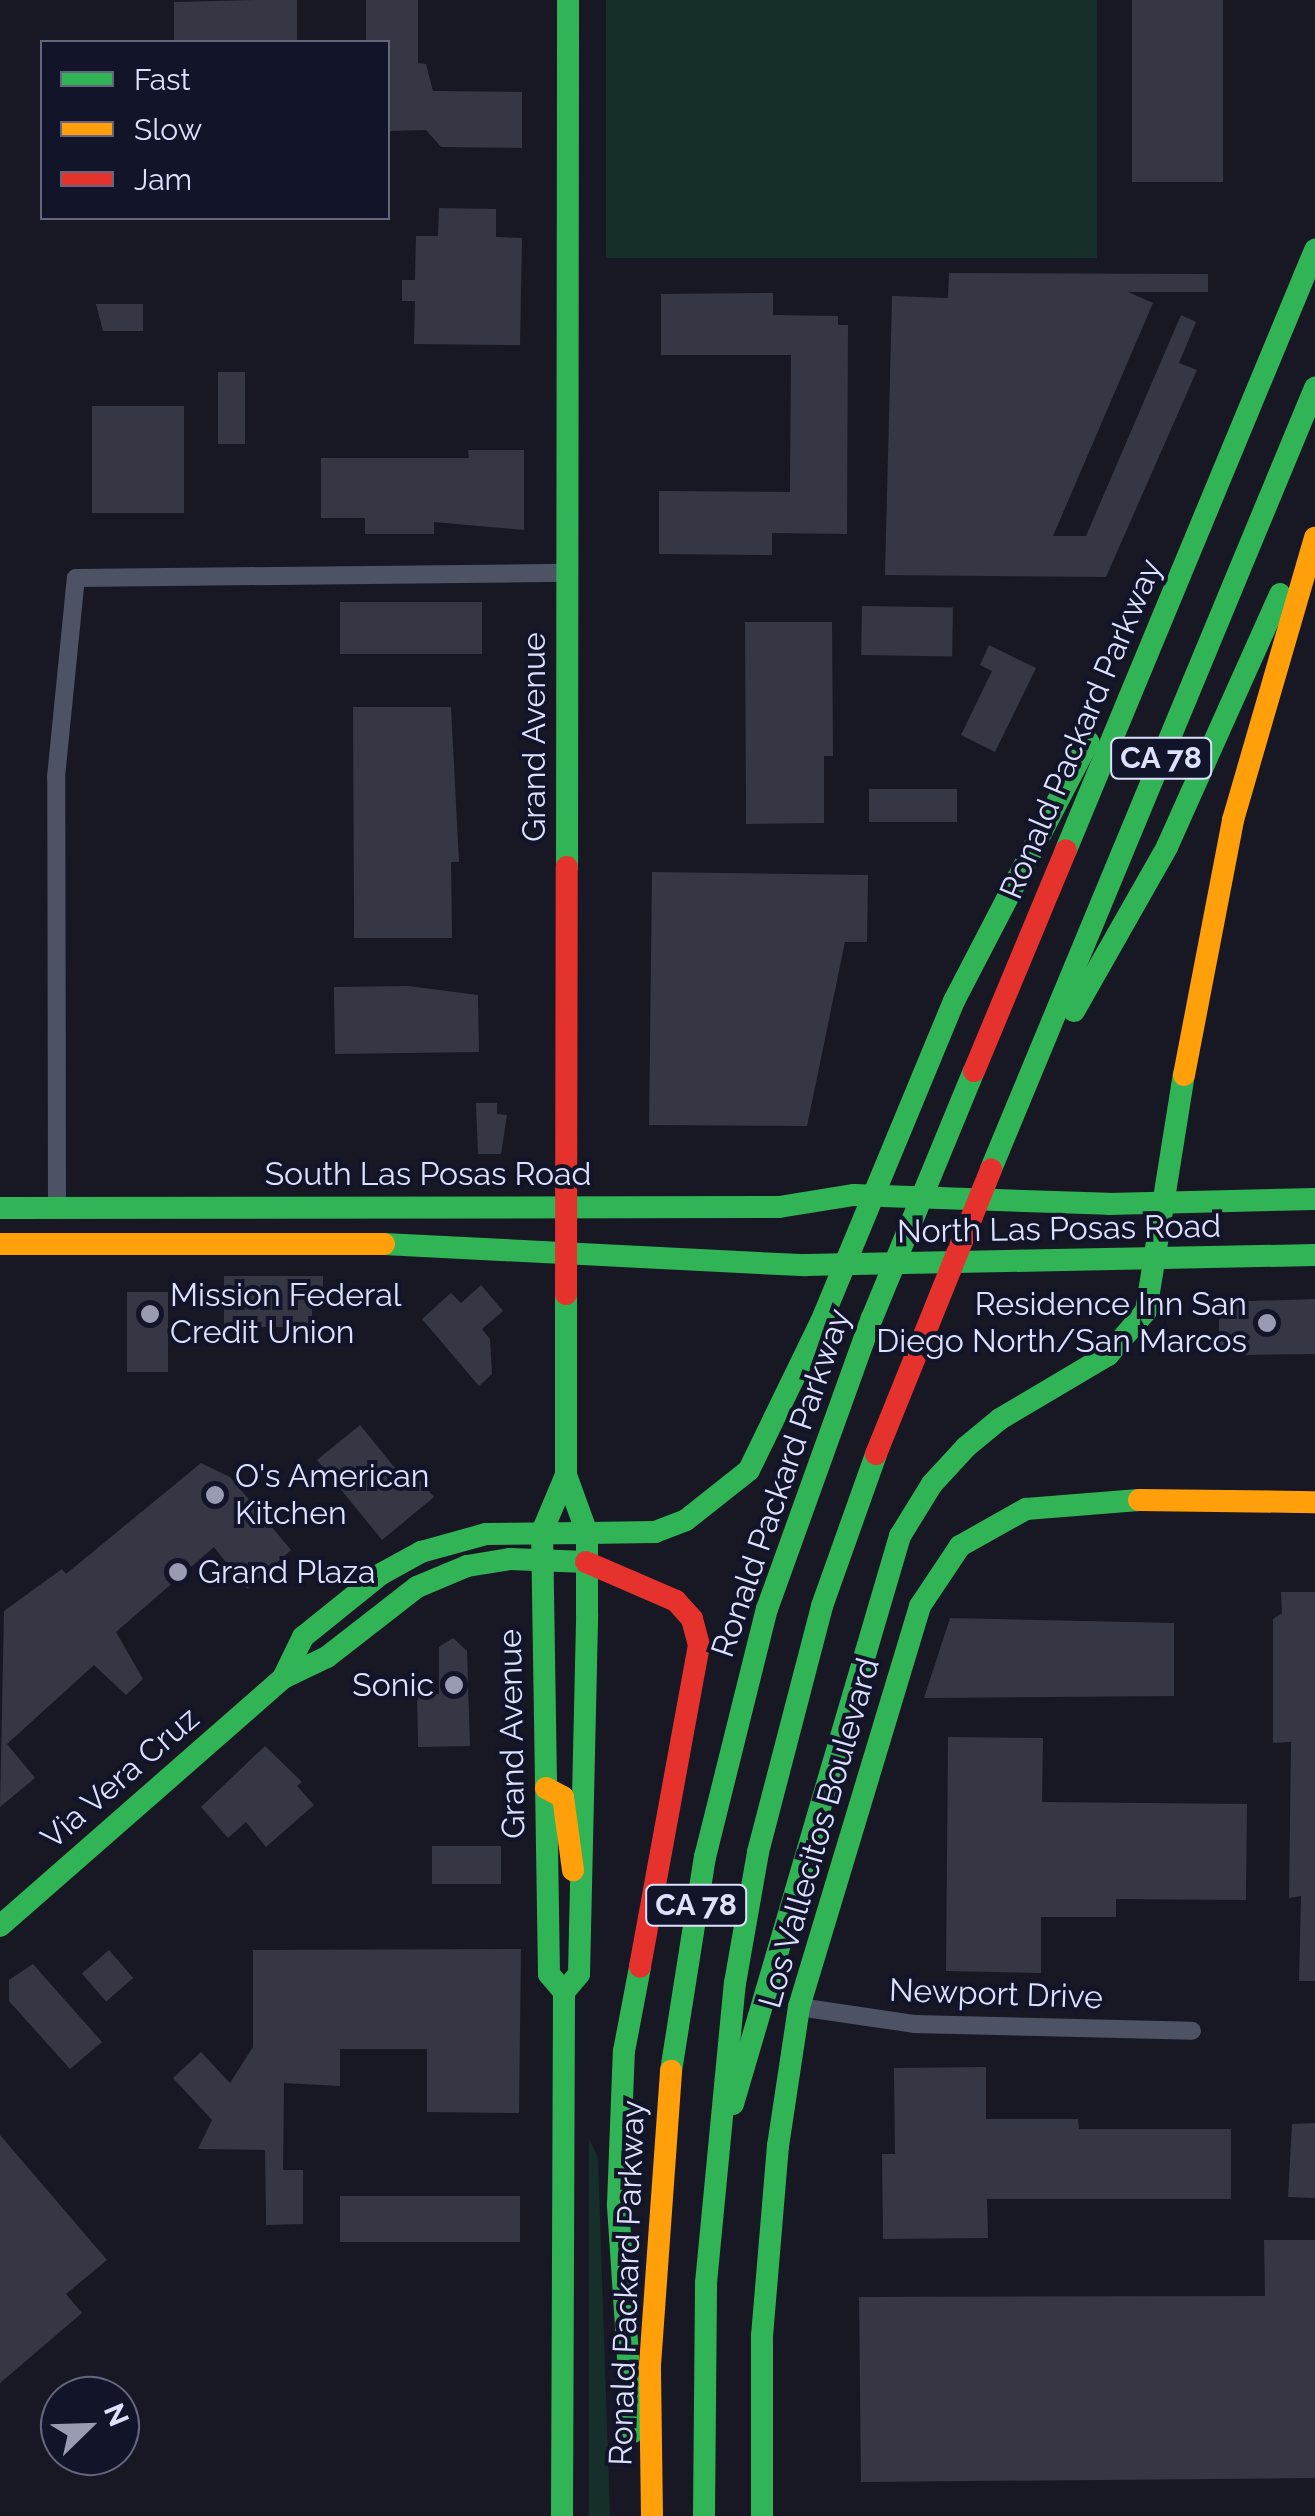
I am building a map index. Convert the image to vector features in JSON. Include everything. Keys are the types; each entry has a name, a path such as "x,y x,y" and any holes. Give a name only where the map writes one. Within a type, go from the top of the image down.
{"main road":[{"name":"Grand Avenue","path":"562,2516 564,1992 579,1974 586,1562 586,1533 566,1475 568,0"},
{"name":"Ronald Packard Parkway","path":"648,2516 655,2240 686,1962 732,1732 766,1609 872,1318 1315,250"},
{"name":"CA 78","path":"704,2516 714,2150 734,1983 789,1728 850,1524 932,1314 1315,388"},
{"name":"Via Vera Cruz","path":"284,1678 302,1637 381,1574 462,1537 654,1532 720,1499 750,1470 821,1322 954,1001 1070,779 1247,414"},
{"path":"1007,1128 1167,847 1315,516"},
{"path":"714,2150 746,2074 772,1958 900,1536 932,1484 966,1446 1130,1335 1146,1312 1167,1204 1204,954 1233,820 1315,538"},
{"name":"North Las Posas Road","path":"854,1195 1167,1204 1315,1199"},
{"name":"South Las Posas Road","path":"0,1208 778,1207 854,1195"},
{"path":"0,1244 422,1244 567,1252"},
{"name":"North Las Posas Road","path":"567,1252 805,1266 1315,1255"},
{"name":"Grand Avenue","path":"564,1992 548,1974 542,1532 566,1475"},
{"name":"Los Vallecitos Boulevard","path":"762,2516 763,2318 799,2007 920,1606 960,1546 998,1521 1058,1502 1315,1502"},
{"name":"Via Vera Cruz","path":"0,1926 284,1678 312,1664 417,1587 467,1566 542,1559 586,1562 676,1601 692,1619 699,1644 682,1764 630,1994 619,2126 625,2372 648,2516"},
{"path":"546,1788 562,1798 569,1862 582,1893"}],"street":[{"path":"58,1208 56,777 76,578 566,573"},
{"name":"Newport Drive","path":"799,2007 914,2024 1192,2031"}],"green space":[{"path":"606,0 1097,0 1097,258 606,258"},
{"path":"589,2138 598,2158 610,2516 589,2516"}],"building":[{"path":"297,0 297,40 174,40 174,2"},
{"path":"366,0 418,0 418,63 426,64 433,91 522,92 522,148 441,147 426,130 390,131 390,40 366,40"},
{"path":"1132,0 1223,0 1223,182 1132,182"},
{"path":"439,208 496,209 496,237 522,238 520,345 414,344 415,301 402,301 402,280 415,280 416,236 438,236"},
{"path":"949,273 1208,274 1208,292 1128,292 1153,303 1053,536 1086,536 1181,315 1196,322 1179,363 1197,370 1106,577 885,575 892,296 948,298"},
{"path":"773,293 773,315 838,316 838,325 848,325 847,534 772,533 772,555 659,554 659,491 790,492 791,355 661,355 661,294"},
{"path":"96,304 143,304 143,331 103,331"},
{"path":"218,372 245,372 245,444 218,444"},
{"path":"92,406 184,406 184,513 92,513"},
{"path":"468,450 524,450 524,530 434,522 434,534 365,534 365,518 321,518 321,458 469,458"},
{"path":"340,602 482,602 482,654 340,654"},
{"path":"862,606 953,608 952,657 861,655"},
{"path":"745,622 832,622 833,756 824,756 824,823 746,824"},
{"path":"989,645 1036,668 995,752 961,735 992,671 980,665"},
{"path":"353,707 451,707 459,862 451,862 452,938 354,938"},
{"path":"869,789 957,789 957,822 869,822"},
{"path":"652,872 868,875 867,942 845,942 807,1126 649,1125"},
{"path":"408,986 478,995 479,1052 335,1054 334,987"},
{"path":"476,1103 497,1103 497,1114 507,1115 501,1154 478,1154"},
{"path":"224,1276 323,1276 323,1300 312,1300 312,1327 224,1327"},
{"path":"481,1285 503,1311 482,1329 490,1339 492,1374 479,1386 422,1319 451,1293 461,1303"},
{"path":"127,1292 168,1292 168,1372 127,1372"},
{"name":"Residence Inn San Diego North/San Marcos","path":"1315,1299 1315,1354 1242,1355 1241,1345 1219,1345 1219,1302"},
{"path":"360,1425 408,1484 417,1477 434,1497 382,1540 317,1460"},
{"path":"201,1463 230,1477 291,1550 247,1589 214,1547 116,1632 143,1679 126,1695 94,1665 7,1744 35,1778 0,1807 4,1611 62,1569 66,1574"},
{"path":"1281,1592 1315,1592 1315,1981 1299,1981 1301,1896 1289,1898 1291,1742 1273,1743 1273,1619 1282,1613"},
{"path":"950,1618 1174,1623 1174,1696 924,1698"},
{"path":"453,1638 467,1651 470,1746 418,1747 417,1694 439,1694 439,1647"},
{"path":"948,1737 1043,1738 1042,1802 1247,1804 1246,1900 1116,1899 1116,1917 1041,1917 1041,1973 946,1971"},
{"path":"265,1746 302,1782 297,1786 314,1805 266,1847 246,1822 228,1838 201,1807"},
{"path":"432,1846 501,1846 501,1884 432,1884"},
{"path":"521,1949 519,2113 427,2112 427,2049 340,2049 340,2086 284,2083 283,2170 303,2170 303,2224 266,2225 265,2150 198,2149 212,2120 173,2078 201,2052 230,2083 253,2047 253,1950"},
{"path":"109,1950 133,1978 106,2002 82,1974"},
{"path":"33,1964 102,2042 70,2069 9,2001 9,1980"},
{"path":"986,2067 986,2119 1078,2119 1079,2129 1231,2129 1231,2199 987,2199 988,2238 883,2239 882,2154 895,2154 894,2068"},
{"path":"1315,2123 1315,2198 1288,2197 1292,2124"},
{"path":"0,2135 107,2260 66,2294 82,2313 0,2383"},
{"path":"340,2196 520,2196 520,2242 340,2242"},
{"path":"1264,2240 1315,2240 1315,2478 861,2482 859,2297 1265,2296"}],"traffic: fast":[{"path":"567,867 568,0"},
{"path":"1066,850 1315,250"},
{"path":"991,1169 1315,388"},
{"path":"1074,1011 1167,847 1280,594"},
{"path":"587,1533 655,1532 686,1520 749,1470 821,1322 954,1001 1088,742"},
{"path":"671,2071 705,1857 767,1609 872,1318 974,1071"},
{"path":"733,2104 900,1536 932,1484 966,1447 1000,1419 1108,1355 1146,1311 1184,1075"},
{"path":"0,1208 779,1207 854,1195 1108,1204 1315,1199"},
{"path":"384,1244 805,1265 1315,1255"},
{"path":"562,2516 564,1992 579,1974 587,1614 587,1533 566,1475 566,1294"},
{"path":"704,2516 706,2283 735,1983 758,1852 822,1606 876,1454"},
{"path":"564,1992 549,1974 542,1532 566,1475"},
{"path":"762,2516 762,2336 778,2146 799,2007 920,1606 960,1546 1026,1509 1139,1500"},
{"path":"283,1678 303,1637 381,1574 421,1552 486,1534 587,1533"},
{"path":"0,1926 283,1678 327,1657 417,1587 467,1566 510,1559 586,1562"},
{"path":"633,2432 618,2204 624,2051 640,1967"}],"traffic: slow":[{"path":"1184,1075 1233,820 1315,538"},
{"path":"0,1244 384,1244"},
{"path":"1139,1500 1315,1502"},
{"path":"546,1788 563,1797 573,1870"},
{"path":"652,2516 650,2365 671,2071"}],"traffic: jam":[{"path":"974,1071 1066,850"},
{"path":"566,1294 567,867"},
{"path":"876,1454 991,1169"},
{"path":"586,1562 676,1601 692,1619 699,1645 640,1967"}],"place":[{"name":"Mission Federal Credit Union","path":"150,1314"},
{"name":"Residence Inn San Diego North/San Marcos","path":"1267,1323"},
{"name":"O's American Kitchen","path":"215,1495"},
{"name":"Grand Plaza","path":"178,1572"},
{"name":"Sonic","path":"454,1685"}]}
